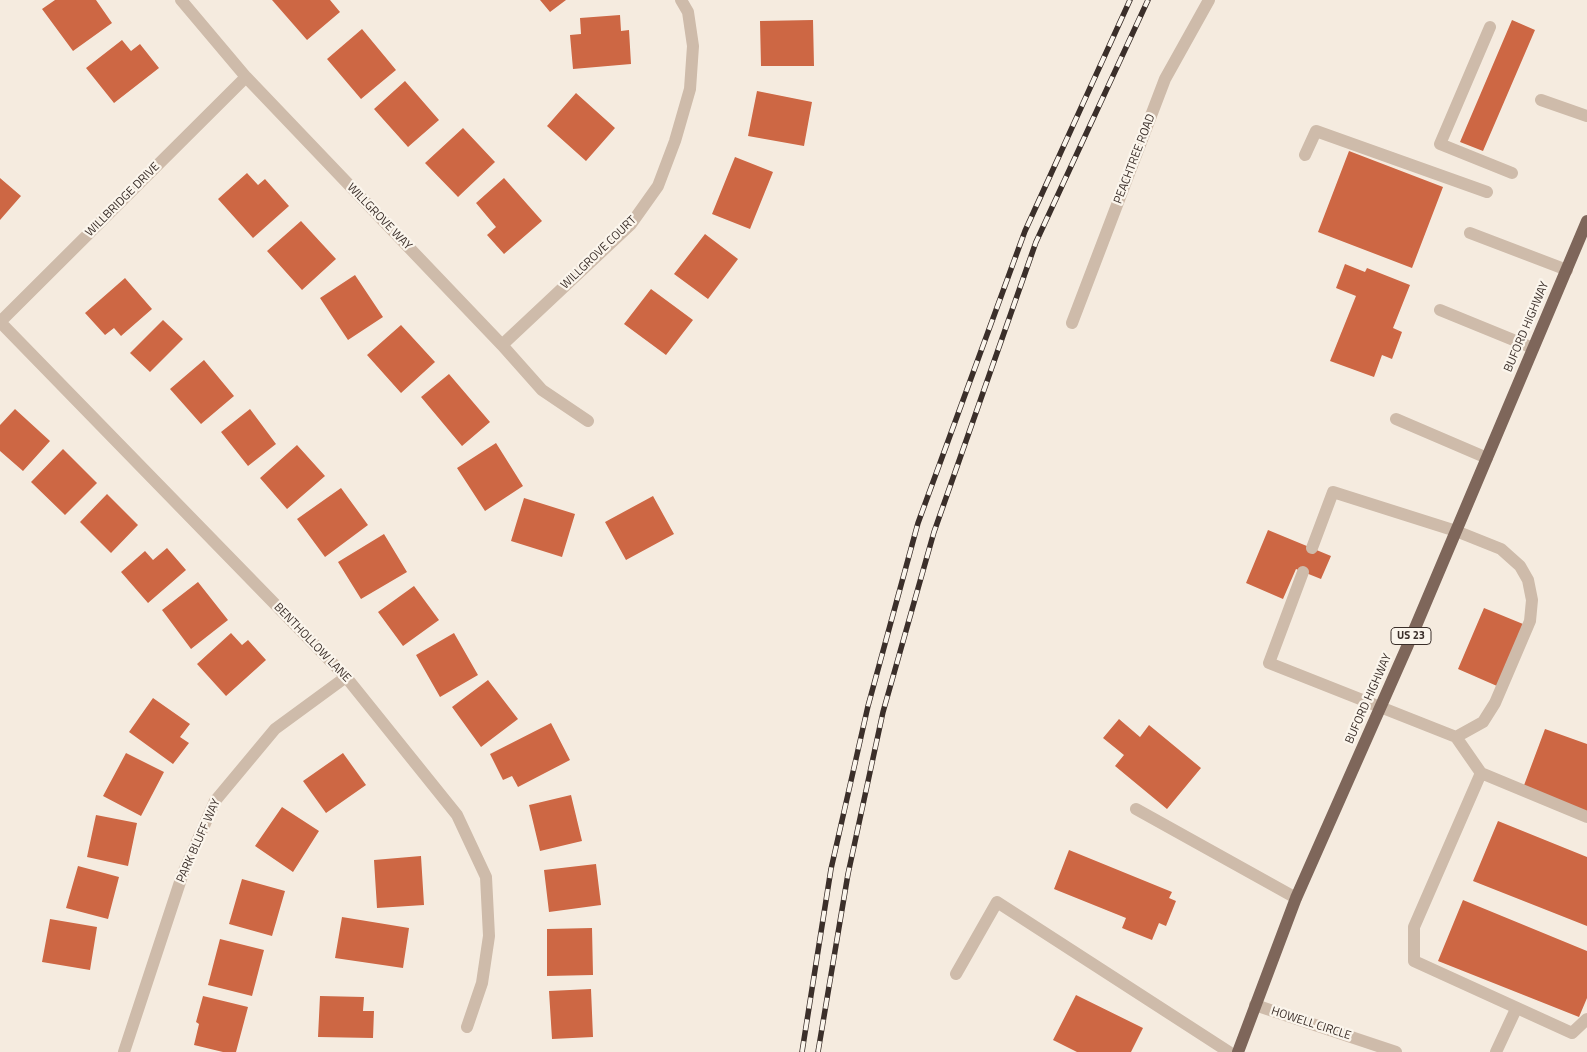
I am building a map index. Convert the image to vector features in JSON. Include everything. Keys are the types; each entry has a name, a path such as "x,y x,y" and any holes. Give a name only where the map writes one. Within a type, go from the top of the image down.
{"main road":[{"name":"BUFORD HIGHWAY","path":"1238,1052 1254,1005 1296,898 1456,531 1587,221"}],"street":[{"name":"WILLGROVE WAY","path":"181,0 246,77 502,345 542,390 588,422"},
{"name":"WILLGROVE COURT","path":"502,345 631,224 658,186 675,141 690,89 693,46 688,12 681,0"},
{"name":"PEACHTREE ROAD","path":"1072,323 1165,79 1209,0"},
{"path":"1490,27 1440,144 1512,173"},
{"name":"WILLBRIDGE DRIVE","path":"0,322 246,77"},
{"path":"1541,100 1587,116"},
{"path":"1305,155 1316,131 1487,192"},
{"path":"1470,233 1567,270"},
{"path":"1440,310 1533,348"},
{"name":"BENTHOLLOW LANE","path":"0,322 346,677 457,814 486,878 489,936 482,983 467,1027"},
{"path":"1396,420 1487,458"},
{"path":"1312,548 1333,492 1456,531 1502,550 1520,566 1528,580 1532,600 1530,621 1495,703 1483,722 1456,737"},
{"path":"1303,572 1269,664 1379,709 1422,722 1456,737 1481,773 1587,817"},
{"name":"PARK BLUFF WAY","path":"124,1052 183,873 215,800 275,730 346,677"},
{"path":"1481,773 1414,927 1414,961 1572,1033 1587,1019"},
{"path":"1136,809 1296,898"},
{"path":"956,974 997,902 1230,1052"},
{"name":"HOWELL CIRCLE","path":"1254,1005 1396,1052"},
{"path":"1496,1052 1516,1009"}],"building":[{"path":"55,0 96,0 112,23 73,51 42,9"},
{"path":"272,0 330,0 340,12 307,40"},
{"path":"540,0 566,0 550,12"},
{"path":"620,15 621,31 629,30 631,64 573,69 570,35 581,34 580,18"},
{"path":"813,20 814,66 761,66 760,21"},
{"path":"1512,20 1535,30 1483,151 1460,142"},
{"path":"362,29 396,70 361,99 327,59"},
{"path":"122,40 131,51 140,44 159,68 114,103 86,68"},
{"path":"405,81 439,120 408,147 374,109"},
{"path":"757,91 812,102 804,146 748,136"},
{"path":"576,93 615,128 586,161 547,126"},
{"path":"463,128 495,162 458,197 425,163"},
{"path":"1349,151 1443,187 1412,268 1318,232"},
{"path":"735,157 773,172 750,229 712,214"},
{"path":"247,173 258,185 265,179 289,206 253,238 218,199"},
{"path":"0,178 21,196 0,220"},
{"path":"504,178 542,221 504,254 487,235 496,227 476,203"},
{"path":"301,221 336,259 302,290 267,251"},
{"path":"705,234 738,259 708,299 674,274"},
{"path":"1345,264 1365,272 1367,268 1410,285 1393,328 1402,332 1392,359 1382,355 1374,377 1330,361 1356,296 1336,288"},
{"path":"355,275 383,317 348,340 320,298"},
{"path":"125,278 152,309 121,336 114,328 105,335 85,313"},
{"path":"651,289 693,320 666,355 624,324"},
{"path":"163,320 183,339 150,372 130,353"},
{"path":"401,325 435,362 401,393 367,355"},
{"path":"204,360 234,396 201,424 170,389"},
{"path":"449,374 490,422 462,446 421,397"},
{"path":"15,409 50,441 23,471 0,451 0,425"},
{"path":"250,409 276,444 248,466 221,432"},
{"path":"496,443 523,486 485,511 457,468"},
{"path":"297,445 325,476 287,509 260,478"},
{"path":"63,449 97,483 65,515 31,482"},
{"path":"341,488 368,525 325,557 297,519"},
{"path":"107,494 138,525 111,553 80,522"},
{"path":"653,496 674,534 626,560 605,522"},
{"path":"524,498 575,514 562,557 511,541"},
{"path":"1268,530 1331,556 1321,579 1296,569 1283,599 1246,583"},
{"path":"384,534 407,572 361,599 338,562"},
{"path":"167,548 186,570 148,603 121,572 145,551 153,560"},
{"path":"198,582 228,620 191,649 162,610"},
{"path":"414,586 439,620 403,646 378,612"},
{"path":"1484,608 1523,624 1497,686 1458,669"},
{"path":"231,633 242,645 248,640 266,660 226,696 197,664"},
{"path":"454,633 478,675 440,697 416,655"},
{"path":"488,680 518,719 481,747 452,707"},
{"path":"153,698 190,724 180,737 189,743 173,764 129,732"},
{"path":"1119,719 1140,737 1149,725 1201,768 1167,809 1115,766 1124,755 1103,738"},
{"path":"551,723 570,760 518,787 512,776 503,780 490,754"},
{"path":"1545,729 1587,744 1587,812 1523,788"},
{"path":"126,753 164,772 141,816 103,796"},
{"path":"343,753 366,785 326,813 303,781"},
{"path":"571,795 582,841 540,851 529,805"},
{"path":"282,807 319,831 293,872 255,846"},
{"path":"96,815 137,823 128,866 87,857"},
{"path":"1498,821 1587,857 1587,926 1473,881"},
{"path":"1069,850 1172,892 1169,898 1176,901 1166,926 1159,923 1152,940 1122,928 1126,918 1054,889"},
{"path":"421,856 424,905 377,908 374,860"},
{"path":"596,864 601,905 549,912 544,870"},
{"path":"78,866 119,877 108,919 66,908"},
{"path":"242,879 285,891 272,936 229,924"},
{"path":"1463,900 1587,951 1587,998 1579,1017 1438,961"},
{"path":"342,917 409,928 403,968 335,958"},
{"path":"50,919 97,927 90,970 42,962"},
{"path":"592,928 593,975 547,976 547,929"},
{"path":"220,939 264,950 252,996 208,985"},
{"path":"591,989 593,1037 552,1039 549,991"},
{"path":"1076,995 1143,1028 1131,1052 1077,1052 1053,1040"},
{"path":"203,996 248,1007 236,1052 223,1052 194,1045 199,1024 196,1022"},
{"path":"320,996 364,997 363,1011 374,1011 373,1038 318,1037"}],"railway":[{"path":"802,1052 831,869 868,706 918,523 1025,231 1130,0"},
{"path":"818,1052 848,874 883,712 934,532 1036,242 1148,0"}]}
